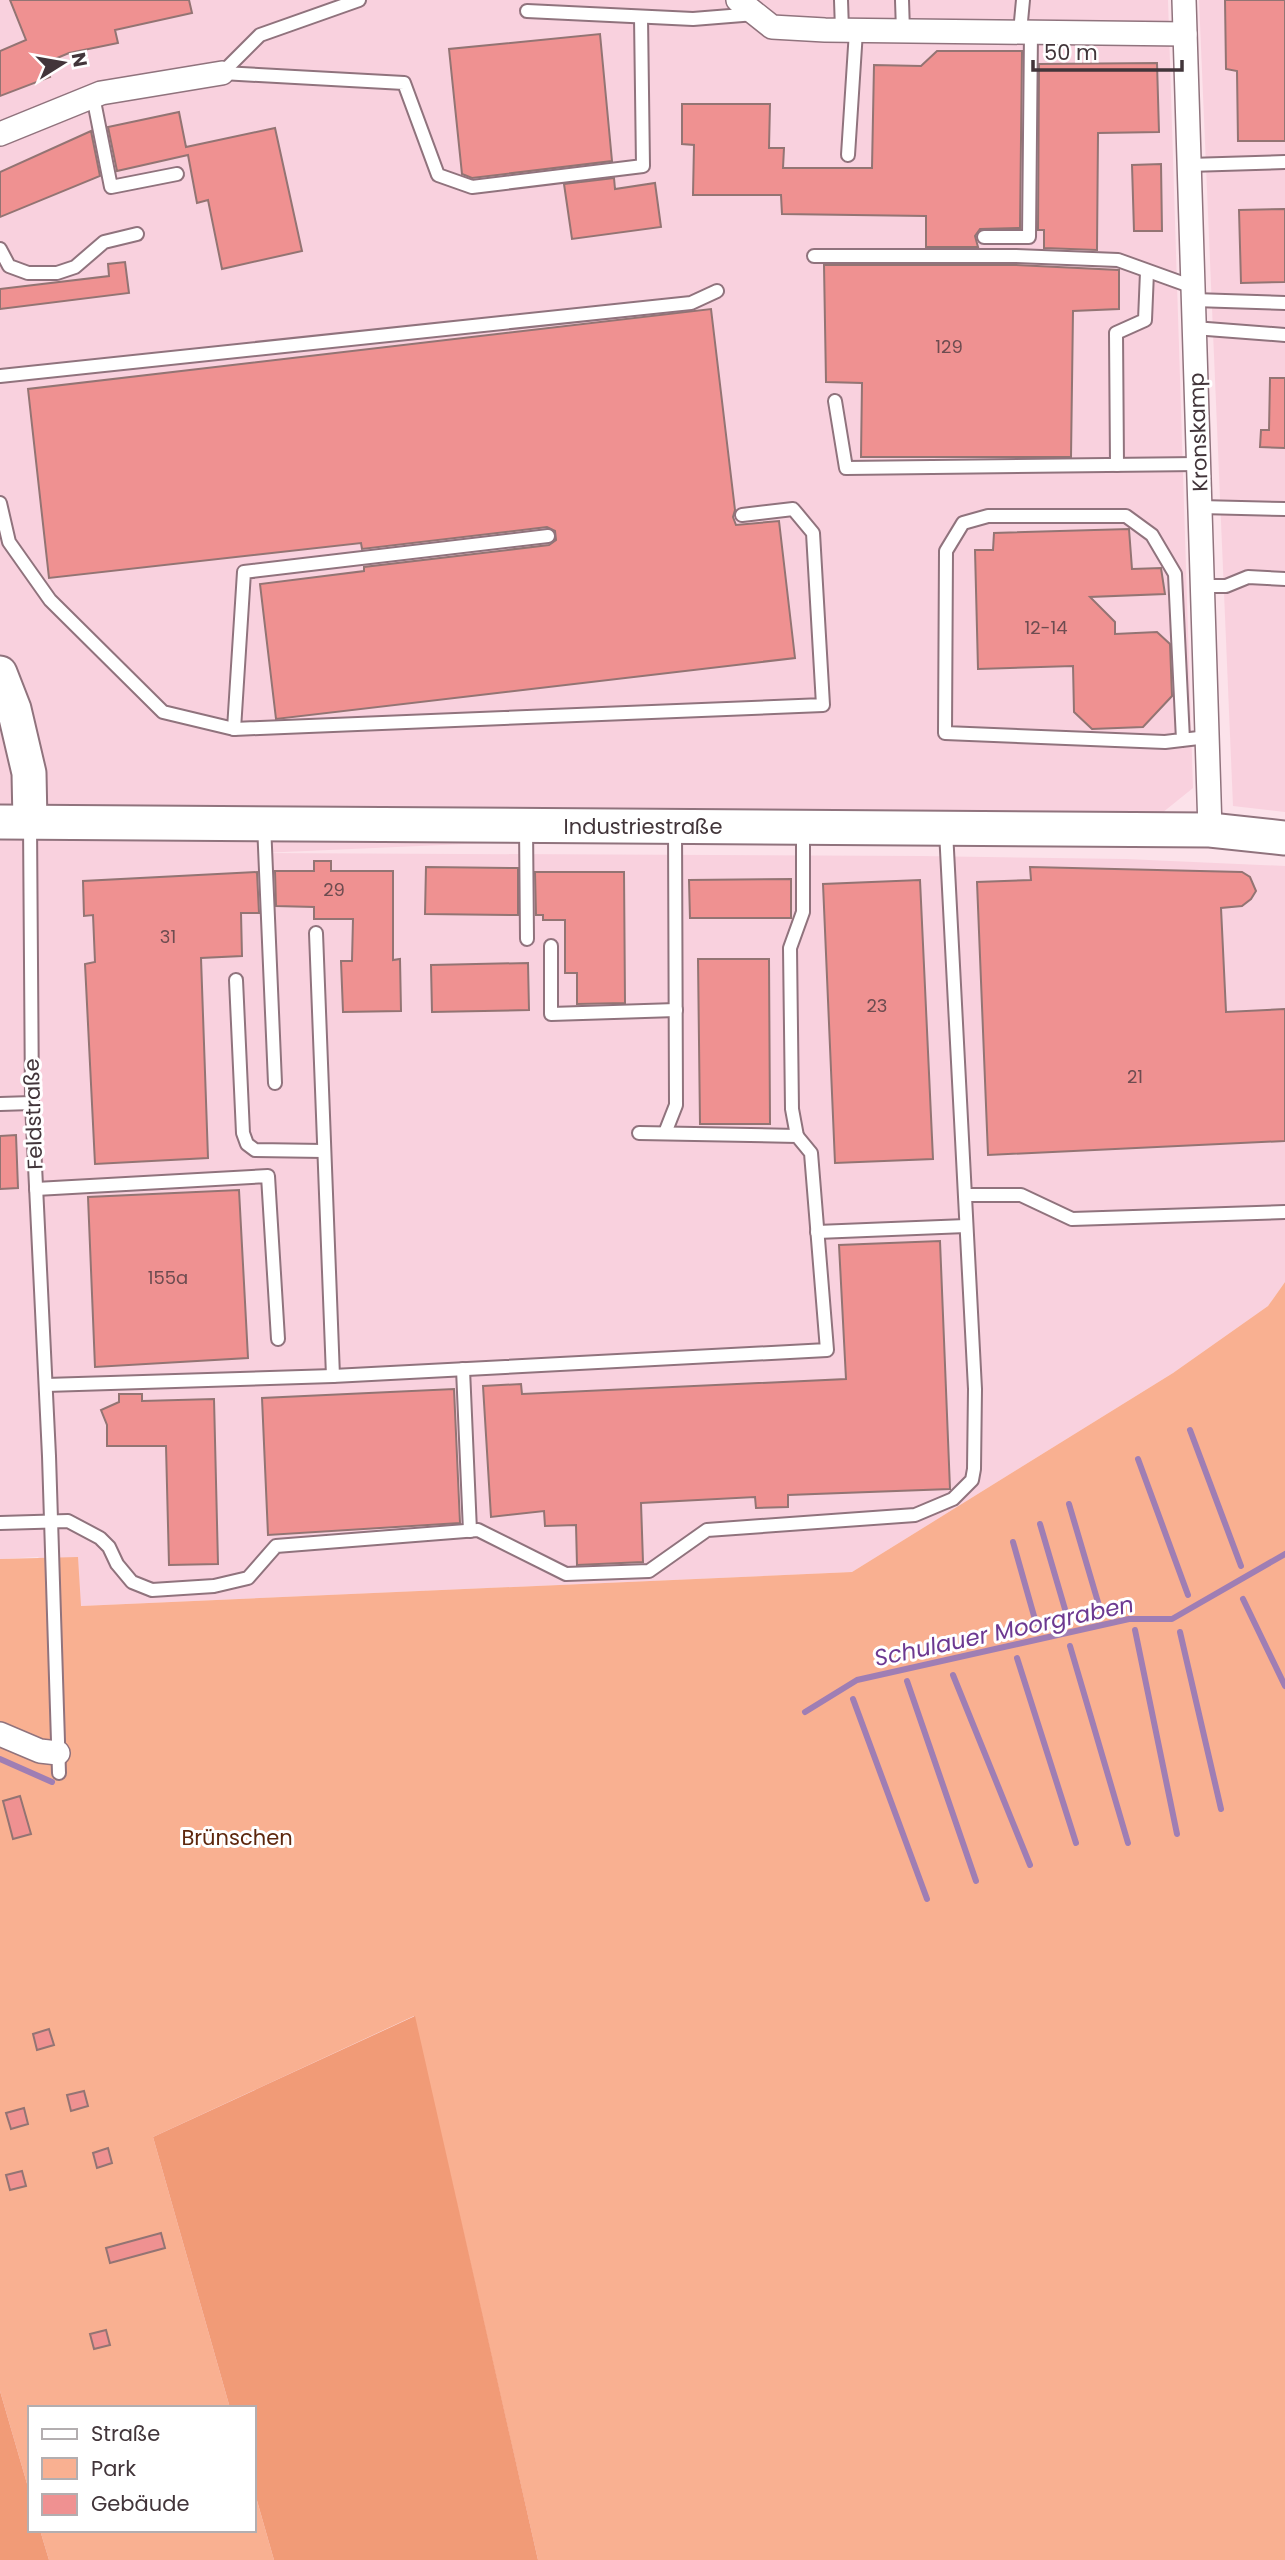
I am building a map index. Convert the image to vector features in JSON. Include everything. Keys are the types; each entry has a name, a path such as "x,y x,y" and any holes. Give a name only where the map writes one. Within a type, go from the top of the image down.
{"street":[{"name":"Kronskamp","path":"1184,0 1210,830"},
{"path":"747,7 772,27 1185,34"},
{"path":"0,134 93,96 222,73"},
{"name":"Feldstraße","path":"0,673 14,709 29,773 15,822"},
{"name":"Industriestraße","path":"15,822 1210,830 1285,838"},
{"path":"0,1734 40,1751 59,1763"}],"lane":[{"path":"222,73 260,35 324,6 359,0"},
{"path":"841,0 849,30 848,156"},
{"path":"902,0 903,31"},
{"path":"984,237 1029,237 1026,32 1023,0"},
{"path":"527,11 693,19 747,7"},
{"path":"222,73 404,83 439,175 471,187 643,166 641,17"},
{"path":"93,96 111,187 177,174"},
{"path":"1189,164 1285,162"},
{"path":"0,248 9,266 27,273 57,273 75,267 104,242 137,234"},
{"path":"814,256 1016,256 1118,260 1193,293 1285,303"},
{"path":"1117,465 1116,333 1145,320 1147,272"},
{"path":"0,376 691,303 717,291"},
{"path":"1194,328 1285,335"},
{"path":"835,401 846,468 1199,464"},
{"path":"0,503 9,542 50,600 163,712 234,729 824,705 813,533 793,509 742,515"},
{"path":"1200,507 1285,509"},
{"path":"1183,740 1175,574 1152,535 1126,516 988,516 963,523 946,551 946,733 1165,742 1183,740 1207,737"},
{"path":"234,729 244,572 548,537"},
{"path":"1177,604 1248,577 1285,579"},
{"name":"Feldstraße","path":"15,822 46,1385 59,1763"},
{"path":"264,824 275,1083"},
{"path":"526,825 527,939"},
{"path":"665,1133 676,1105 675,826"},
{"path":"46,1385 332,1376 827,1350 811,1153 797,1136 792,1109 789,948 803,912 803,827"},
{"path":"0,1523 68,1521 100,1538 132,1582 152,1590 214,1586 248,1578 276,1546 478,1530 566,1574 649,1571 707,1530 915,1515 953,1499 972,1480 975,1389 946,827"},
{"path":"316,933 332,1376"},
{"path":"551,946 551,1014 676,1010"},
{"path":"236,980 243,1133 247,1144 255,1150 324,1151"},
{"path":"0,1104 32,1103"},
{"path":"639,1133 797,1136"},
{"path":"36,1189 268,1176 278,1339"},
{"path":"965,1195 1021,1195 1072,1219 1285,1212"},
{"path":"817,1232 966,1226"},
{"path":"463,1369 470,1531"}],"shaded area":[{"path":"0,0 1168,0 1193,788 1162,813 261,853 921,856 1126,859 1285,866 1285,1282 1268,1306 1173,1373 852,1572 80,1606 38,1557 0,1559"},
{"path":"1199,0 1285,0 1285,812 1233,806"},
{"path":"415,2016 538,2560 274,2560 256,2497 256,2406 229,2406 153,2137"},
{"path":"0,2391 28,2487 28,2532 41,2532 49,2560 0,2560"}],"green space":[{"name":"Brünschen","path":"1285,1282 1285,2560 538,2560 414,2016 153,2137 229,2406 28,2406 28,2487 0,2391 0,1559 78,1557 81,1606 852,1572 1173,1373 1268,1306"},
{"path":"256,2497 274,2560 49,2560 41,2532 256,2532"}],"building":[{"path":"10,0 189,0 192,13 115,30 118,43 69,53 45,63 50,77 0,96 0,51 26,40"},
{"path":"1225,0 1285,0 1285,141 1238,141 1237,71 1226,69"},
{"path":"600,34 612,161 472,178 462,174 449,49"},
{"path":"937,51 1022,51 1020,228 980,229 975,236 978,247 926,247 926,216 782,214 781,195 693,195 694,145 682,144 682,104 770,104 769,148 784,148 783,168 872,168 874,65 921,66"},
{"path":"1157,63 1159,132 1098,133 1097,250 1044,248 1044,230 1038,230 1039,64"},
{"path":"179,112 186,147 275,128 302,251 222,269 208,200 197,203 188,155 117,171 108,127"},
{"path":"91,131 100,176 0,217 0,172"},
{"path":"1161,164 1162,231 1134,231 1132,165"},
{"path":"614,178 615,189 655,183 661,227 572,239 564,184"},
{"path":"1285,209 1285,282 1241,283 1239,210"},
{"path":"125,262 129,293 0,309 0,289 109,276 108,264"},
{"path":"824,265 1016,265 1119,270 1119,309 1073,311 1071,457 861,457 862,383 826,382"},
{"path":"711,309 735,510 733,517 736,525 779,521 795,658 276,719 260,584 364,571 364,567 549,545 556,540 555,531 547,527 362,549 361,543 49,578 28,389"},
{"path":"1270,378 1285,378 1285,448 1260,447 1261,430 1269,430"},
{"path":"1129,529 1132,569 1161,568 1165,594 1090,597 1115,622 1115,634 1157,632 1170,644 1172,696 1143,727 1092,729 1074,712 1073,666 978,669 975,550 993,550 994,533"},
{"path":"314,861 331,861 331,871 393,871 393,960 400,959 401,1011 343,1012 341,961 352,961 353,919 314,919 314,907 276,906 275,871 314,871"},
{"path":"426,867 518,868 518,915 425,914"},
{"path":"1030,867 1242,872 1250,877 1256,891 1251,899 1242,906 1221,908 1226,1012 1285,1009 1285,1141 988,1155 977,882 1031,880"},
{"path":"257,872 259,913 241,913 242,956 201,958 208,1158 95,1164 85,964 95,962 93,915 84,916 83,881"},
{"path":"535,872 624,872 625,1003 577,1004 577,973 565,973 565,920 543,920 543,915 536,915"},
{"path":"791,879 791,918 690,918 689,880"},
{"path":"920,880 933,1159 835,1163 823,884"},
{"path":"698,959 769,959 770,1124 700,1124"},
{"path":"528,963 529,1010 432,1012 431,965"},
{"path":"16,1135 18,1188 0,1189 0,1136"},
{"path":"239,1190 248,1358 95,1367 88,1197"},
{"path":"940,1241 950,1489 788,1495 788,1507 756,1508 755,1497 641,1503 643,1562 577,1565 576,1525 545,1526 544,1511 491,1517 483,1386 521,1384 522,1394 846,1379 839,1245"},
{"path":"454,1389 460,1523 268,1535 262,1398"},
{"path":"119,1394 142,1394 142,1401 214,1399 218,1564 169,1565 166,1446 107,1446 107,1425 101,1410 119,1402"},
{"path":"20,1796 31,1834 13,1839 3,1801"},
{"path":"49,2029 54,2045 37,2050 33,2034"},
{"path":"84,2091 88,2106 71,2111 67,2095"},
{"path":"24,2108 28,2124 11,2129 6,2113"},
{"path":"108,2148 112,2163 97,2168 93,2153"},
{"path":"22,2171 26,2186 10,2190 6,2175"},
{"path":"161,2233 165,2248 110,2263 106,2248"},
{"path":"106,2330 110,2345 94,2349 90,2334"}],"waterway":[{"path":"1190,1430 1241,1566"},
{"path":"1138,1459 1188,1595"},
{"path":"1069,1504 1100,1609"},
{"path":"1040,1524 1067,1616"},
{"path":"1013,1542 1036,1623"},
{"name":"Schulauer Moorgraben","path":"805,1712 857,1680 1129,1619 1172,1619 1285,1554"},
{"path":"1243,1599 1285,1686"},
{"path":"1135,1630 1177,1834"},
{"path":"1180,1632 1221,1809"},
{"path":"1070,1646 1128,1843"},
{"path":"1017,1658 1076,1843"},
{"path":"953,1675 1030,1865"},
{"path":"907,1681 976,1881"},
{"path":"853,1699 927,1899"},
{"name":"Schulauer Moorgraben","path":"0,1759 52,1782"}]}
